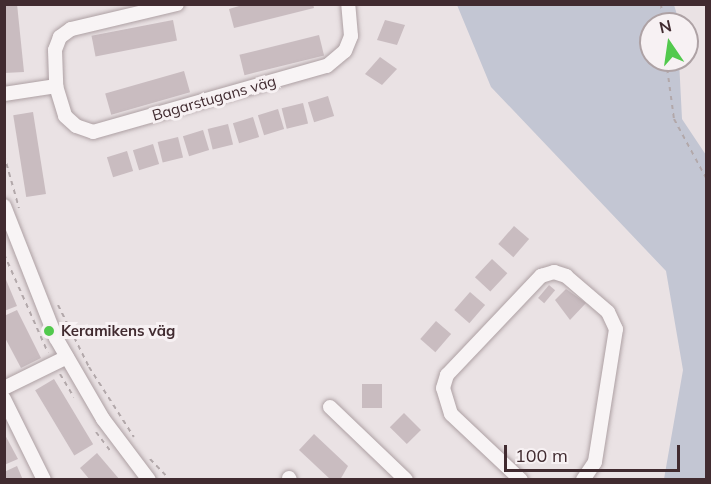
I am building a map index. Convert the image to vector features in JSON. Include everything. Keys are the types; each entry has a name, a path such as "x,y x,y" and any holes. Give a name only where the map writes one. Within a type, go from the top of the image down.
{"street":[{"name":"Bagarstugans väg","path":"177,4 71,29 60,37 55,50 56,87 65,116 76,126 93,132 327,66 345,51 352,21 348,4"},
{"path":"4,94 56,87"},
{"path":"4,206 14,238 67,357 103,419 149,480"},
{"path":"521,480 451,414 443,388 447,375 541,276 554,272 566,276 608,312 616,329 595,462 583,480"},
{"path":"4,388 67,357"},
{"path":"4,399 44,480"},
{"path":"330,407 406,480"}],"path":[{"path":"668,72 674,119 706,178"},
{"path":"4,156 20,210"},
{"path":"57,303 89,367 138,443"},
{"path":"144,452 170,480"}],"shaded area":[{"path":"457,5 674,5 676,12 639,12 639,72 680,72 682,119 706,155 706,479 664,479 683,370 666,271 491,87"}],"building":[{"path":"4,4 17,4 24,72 4,73"},
{"path":"246,4 313,4 314,8 234,28 229,9"},
{"path":"173,20 177,41 96,56 92,36"},
{"path":"385,20 405,25 397,45 377,40"},
{"path":"319,35 324,55 245,75 239,55"},
{"path":"380,57 397,69 382,85 365,74"},
{"path":"184,71 190,92 111,115 105,94"},
{"path":"328,96 334,116 314,122 308,102"},
{"path":"303,103 308,123 287,129 282,108"},
{"path":"278,109 284,129 264,135 258,115"},
{"path":"33,112 46,194 26,197 13,115"},
{"path":"253,117 259,137 239,143 233,123"},
{"path":"228,124 233,144 213,149 208,129"},
{"path":"203,130 209,150 189,156 183,136"},
{"path":"178,137 183,157 163,162 158,142"},
{"path":"153,144 159,164 139,170 133,150"},
{"path":"127,151 133,171 113,177 107,157"},
{"path":"514,226 529,239 513,257 498,244"},
{"path":"492,259 507,273 490,292 475,277"},
{"path":"4,275 17,306 4,311"},
{"path":"549,285 555,290 544,303 538,298"},
{"path":"566,289 586,303 570,320 555,300"},
{"path":"470,292 485,305 469,323 454,310"},
{"path":"17,310 41,358 21,368 4,336 4,316"},
{"path":"436,321 451,334 435,352 420,339"},
{"path":"54,379 93,444 74,455 35,390"},
{"path":"362,384 382,384 382,408 362,408"},
{"path":"404,413 421,430 407,444 390,427"},
{"path":"4,433 18,459 4,465"},
{"path":"314,434 348,466 340,480 331,480 299,450"},
{"path":"97,453 120,480 90,480 80,468"},
{"path":"17,466 23,480 4,480 4,472"}],"place":[{"name":"Keramikens väg","path":"49,331"}]}
